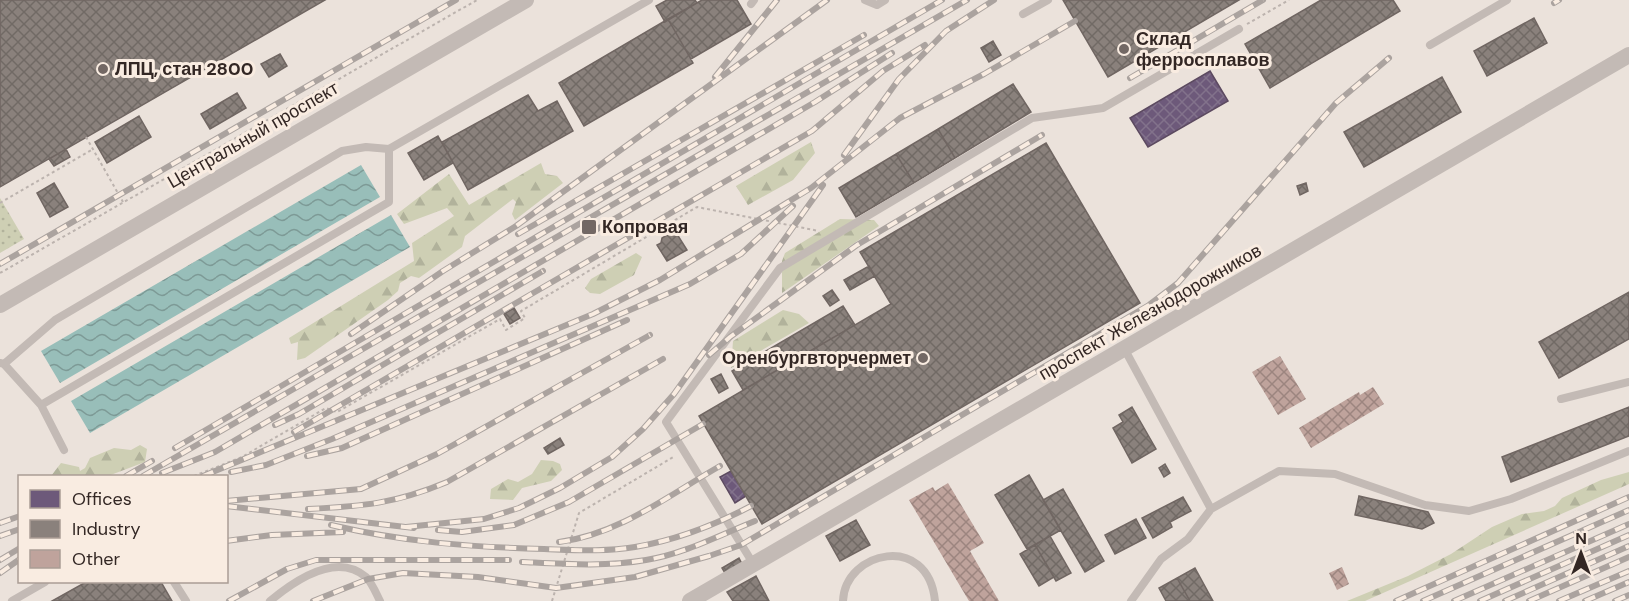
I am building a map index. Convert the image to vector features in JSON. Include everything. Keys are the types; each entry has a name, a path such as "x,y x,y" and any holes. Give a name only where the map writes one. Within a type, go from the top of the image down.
{"street":[{"name":"Центральный проспект","path":"0,304 526,0"},
{"name":"проспект Железнодорожников","path":"690,601 1629,55"}],"lane":[{"path":"64,450 40,405 2,363 55,320 342,152 366,147 389,149 649,0"},
{"path":"865,0 877,5 885,0"},
{"path":"1023,14 1048,0"},
{"path":"1431,45 1506,0"},
{"path":"754,565 666,422 780,268 1032,118 1103,108 1239,29"},
{"path":"40,405 389,202 389,149"},
{"path":"1125,350 1211,508"},
{"path":"1561,399 1629,382"},
{"path":"1131,601 1161,558 1188,539 1211,508 1279,471 1335,474 1425,505 1469,511 1510,499 1629,451"},
{"path":"843,601 847,583 855,573 868,564 892,555 907,557 919,564 933,585 935,601"},
{"path":"270,601 284,589 316,570 334,568 357,570 368,579 380,601"},
{"path":"12,601 43,583"},
{"path":"175,583 186,601"}],"path":[{"path":"0,273 477,0"},
{"path":"1239,29 1289,0"},
{"path":"86,137 123,202"},
{"path":"0,203 93,149"},
{"path":"93,158 97,156"},
{"path":"199,475 242,457 326,408 337,412 500,319 506,330 525,318 521,311 697,207 837,235"},
{"path":"552,601 579,513 684,451"}],"green space":[{"path":"811,142 815,153 793,180 748,205 736,186"},
{"path":"541,163 545,174 557,176 563,183 515,220 512,214 516,202 513,199 465,236 462,247 419,278 411,276 400,283 398,291 388,300 305,358 297,360 298,342 291,344 289,338 414,261 412,243 454,216 447,208 404,224 397,214 449,174 469,205"},
{"path":"0,198 24,239 0,253"},
{"path":"840,219 874,220 879,226 782,293 782,261 785,253"},
{"path":"636,253 642,257 634,275 600,294 590,293 585,288 591,279"},
{"path":"783,310 799,314 809,323 731,368 733,341"},
{"path":"140,445 147,449 145,462 111,475 52,475 61,463 79,467 80,471 85,468 90,458 114,448 131,450"},
{"path":"541,460 560,464 562,470 551,481 522,488 513,500 490,499 491,489 508,479 518,482 532,474"},
{"path":"1629,472 1629,484 1365,601 1347,601 1408,576 1451,554 1492,527 1522,514 1544,511 1555,506 1562,498 1601,480"}],"water":[{"path":"361,165 380,197 60,383 41,351"},
{"path":"391,215 410,247 90,433 71,401"}],"building: Offices":[{"path":"1210,71 1228,101 1148,147 1130,118"},
{"path":"731,471 746,496 735,503 720,477"}],"building: Industry":[{"name":"ЛПЦ, стан 2800","path":"0,0 325,0 0,187"},
{"path":"667,0 695,0 697,3 665,22 656,6"},
{"path":"702,0 737,0 751,24 691,59 668,19"},
{"name":"Склад ферросплавов","path":"1063,0 1239,0 1108,77"},
{"path":"1321,0 1393,0 1400,11 1270,88 1245,44"},
{"path":"1534,18 1547,43 1487,76 1474,51"},
{"path":"668,19 693,63 584,126 559,83"},
{"path":"993,41 1001,55 989,62 981,48"},
{"path":"280,54 287,66 269,77 261,64"},
{"path":"1442,77 1461,112 1364,167 1344,132"},
{"path":"1013,84 1031,112 955,158 938,129"},
{"path":"237,93 246,108 210,129 201,114"},
{"path":"528,95 538,111 557,101 573,131 468,190 442,142"},
{"path":"139,116 151,137 107,163 95,142"},
{"path":"938,129 955,158 914,183 896,154"},
{"path":"438,136 453,163 424,180 408,153"},
{"name":"Оренбургвторчермет","path":"1046,143 1140,303 762,524 699,416 891,304 860,252"},
{"path":"66,149 70,157 54,166 49,159"},
{"path":"896,154 914,183 856,217 839,188"},
{"path":"54,183 68,207 50,217 37,193"},
{"path":"1306,183 1308,191 1300,195 1297,186"},
{"path":"669,234 674,236 677,234 687,250 667,261 657,245"},
{"path":"869,266 875,276 850,290 844,280"},
{"path":"832,290 839,300 830,306 823,296"},
{"path":"1629,292 1629,339 1559,378 1539,342"},
{"path":"843,306 855,325 743,390 732,371"},
{"path":"514,308 520,318 510,324 504,314"},
{"path":"721,374 728,388 719,393 711,379"},
{"path":"1132,407 1156,449 1132,463 1113,428 1123,422 1119,415"},
{"path":"1629,407 1629,436 1511,482 1502,457"},
{"path":"560,438 564,445 548,454 544,448"},
{"path":"1165,464 1170,473 1164,477 1159,468"},
{"path":"1029,475 1061,530 1027,549 995,495"},
{"path":"1063,489 1104,561 1085,572 1043,500"},
{"path":"1359,496 1428,512 1434,523 1422,529 1355,515"},
{"path":"1183,497 1191,511 1170,522 1172,527 1153,538 1142,518"},
{"path":"1136,519 1146,538 1115,554 1105,535"},
{"path":"856,520 870,545 840,561 826,536"},
{"path":"1050,536 1071,573 1056,581 1035,545"},
{"path":"1035,545 1054,577 1039,586 1020,554"},
{"path":"739,558 742,564 725,573 722,568"},
{"path":"1195,568 1213,601 1190,601 1177,578"},
{"path":"756,576 769,601 733,601 727,592"},
{"path":"1177,578 1190,601 1166,601 1159,588"},
{"path":"84,583 162,583 172,601 52,601"}],"building: Other":[{"path":"1280,356 1306,399 1278,415 1252,372"},
{"path":"1373,387 1384,404 1311,448 1299,428 1359,392 1360,395"},
{"path":"948,483 984,543 970,551 999,601 969,601 909,500 933,487 935,491"},
{"path":"1342,567 1349,584 1337,590 1329,573"}],"railway":[{"path":"0,264 456,0"},
{"path":"715,77 777,0"},
{"path":"351,334 443,271 516,226 827,0"},
{"path":"175,448 942,0"},
{"path":"145,475 967,0"},
{"path":"844,155 899,79 946,31 994,0"},
{"path":"1130,78 1263,0"},
{"path":"1554,3 1559,0"},
{"path":"205,475 593,314 660,280 811,188 900,118 984,74 1075,21"},
{"path":"518,234 864,35"},
{"path":"294,432 812,131 883,71 925,45"},
{"path":"162,473 215,452 815,102 892,53"},
{"path":"313,601 368,579 403,573 478,577 556,588 635,577 741,545 1149,305 1178,283 1336,103 1389,58"},
{"path":"709,355 730,337 857,245 1042,135"},
{"path":"406,527 484,519 519,508 560,488 612,457 643,429 674,394 823,185"},
{"path":"231,472 266,465 332,439 690,284 741,254 793,206"},
{"path":"275,425 299,414 543,271"},
{"path":"307,456 342,448 627,320"},
{"path":"228,501 361,489 437,454 650,335"},
{"path":"308,509 379,503 447,482 663,359"},
{"path":"438,530 462,532 514,525 569,502 703,424"},
{"path":"128,475 152,461"},
{"path":"559,542 581,538 622,523 720,466"},
{"path":"1396,601 1629,497"},
{"path":"228,506 414,528"},
{"path":"331,525 385,536 437,543 578,550 624,549 680,536 751,506"},
{"path":"1423,601 1629,510"},
{"path":"0,523 18,517"},
{"path":"522,562 600,564 646,560 688,549 755,521"},
{"path":"1454,601 1629,524"},
{"path":"0,536 18,530"},
{"path":"228,541 272,535 343,532"},
{"path":"1480,601 1629,535"},
{"path":"1505,601 1629,546"},
{"path":"0,560 18,549"},
{"path":"1529,601 1629,557"},
{"path":"0,573 18,560"},
{"path":"229,601 287,569 316,560 509,560"},
{"path":"1559,601 1629,571"},
{"path":"1585,601 1629,582"},
{"path":"1615,601 1629,595"}],"place":[{"name":"Склад ферросплавов","path":"1124,49"},
{"name":"ЛПЦ, стан 2800","path":"103,69"},
{"name":"Копровая","path":"589,227"},
{"name":"Оренбургвторчермет","path":"923,358"}]}
